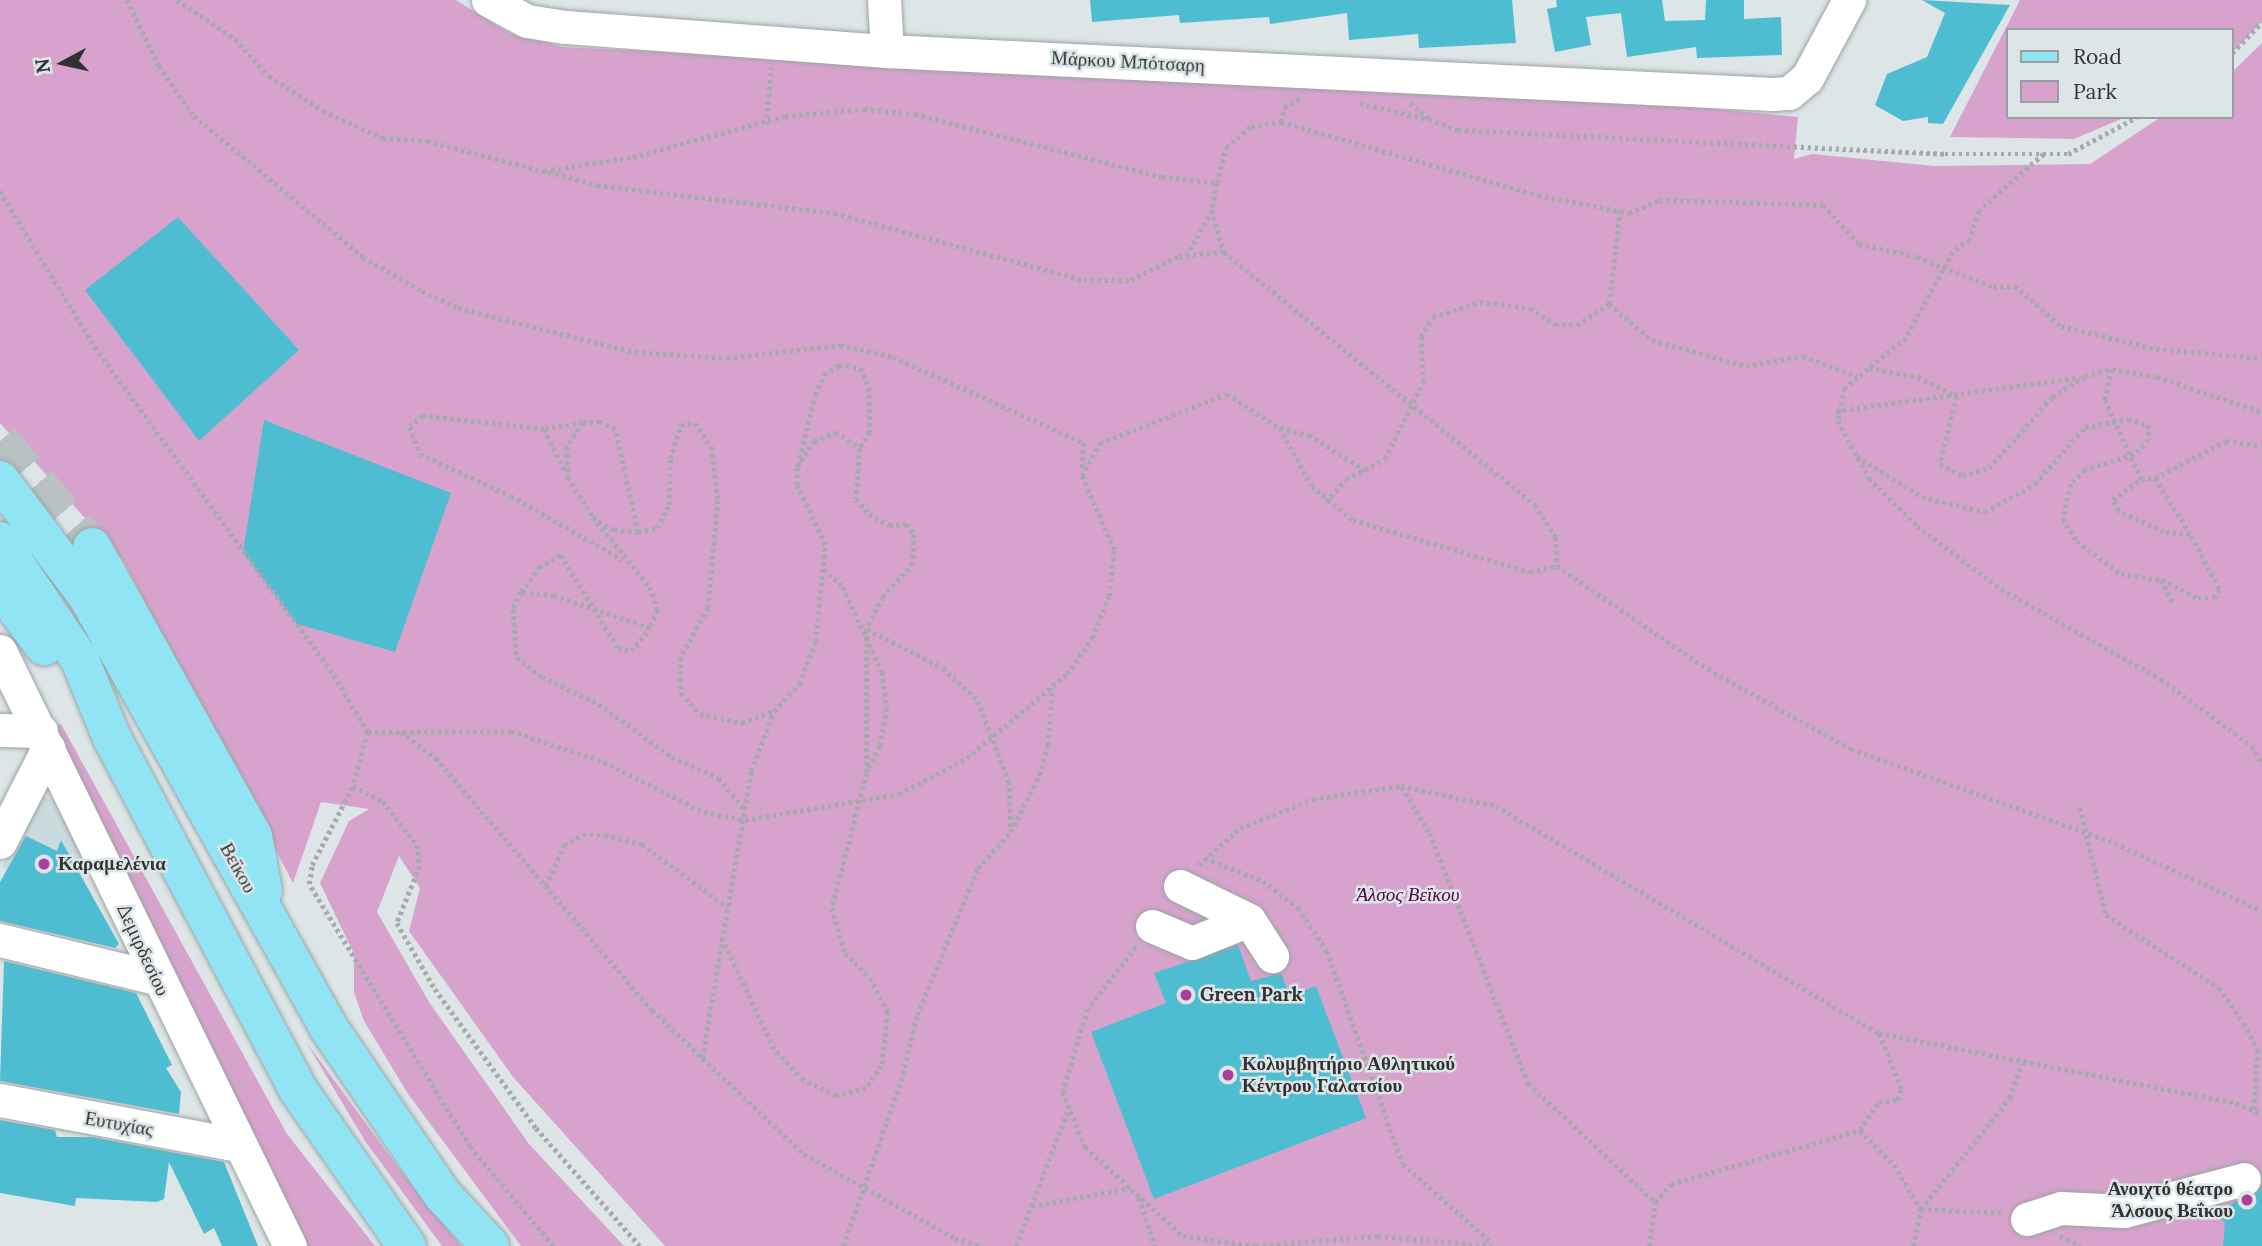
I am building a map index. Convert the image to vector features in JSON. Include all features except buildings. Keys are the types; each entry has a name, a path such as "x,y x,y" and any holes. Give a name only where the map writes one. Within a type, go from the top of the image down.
{"main road":[{"name":"Βεΐκου","path":"0,480 88,597 269,924 397,1131 490,1246"},
{"path":"0,541 74,650 112,738 297,1088 407,1246"},
{"path":"92,547 253,835 269,924"},
{"path":"0,587 112,738"}],"street":[{"name":"Μάρκου Μπότσαρη","path":"488,0 541,23 887,51 1773,94 1789,93 1808,78 1849,0"},
{"path":"884,0 887,51"},
{"name":"Δεμιρδεσίου","path":"0,651 45,739 156,978 290,1246"},
{"path":"0,730 45,739 0,842"},
{"path":"1180,886 1249,920 1272,956"},
{"path":"1152,926 1192,943 1249,920"},
{"path":"0,940 156,978"},
{"name":"Ευτυχίας","path":"0,1100 239,1145"},
{"path":"2027,1219 2061,1208 2124,1211 2244,1179"}],"path":[{"path":"127,0 159,66 194,116 362,257 458,308 635,352 727,358 840,345 893,357 1084,443 1082,476 1114,550 1110,596 1092,638 1052,688 991,738 900,794 745,820 704,812 604,762 511,730 368,732"},
{"path":"177,0 235,39 269,76 323,111 383,138 427,141 599,186 837,214 1081,279 1129,281 1186,256 1223,252"},
{"path":"2234,51 2262,22"},
{"path":"766,126 774,42"},
{"path":"1394,74 1402,93 1429,119"},
{"path":"1281,121 1284,107 1308,94"},
{"path":"1352,101 1429,119 1458,130 2045,155 2080,150 2134,119"},
{"path":"544,171 766,126 785,116 864,109 915,114 1162,177 1216,183"},
{"path":"1186,256 1212,210 1226,146 1251,126 1281,121 1538,195 1620,210 1637,211 1659,200 1823,205 1859,244 1946,269 1993,287 2015,286 2061,326 2156,349 2262,358"},
{"path":"1836,411 1857,376 1906,338 1953,252 1970,240 1979,211 2045,155"},
{"path":"0,191 95,347 334,676 368,732 353,786 312,865 309,884 420,1072 520,1213 552,1246"},
{"path":"1212,210 1223,252 1279,303 1414,401 1535,505 1556,537 1557,566"},
{"path":"1609,304 1620,210"},
{"path":"1326,502 1346,479 1367,472 1385,459 1402,413 1414,401 1425,370 1424,326 1444,311 1492,303 1530,308 1555,325 1577,325 1609,304"},
{"path":"1609,304 1652,340 1746,366 1803,356 1857,376"},
{"path":"702,1059 727,907 745,820 751,771 774,710 799,684 815,642 825,545 797,485 797,467 815,395 824,375 839,365 861,368 869,388 870,432 860,448 856,499 869,514 890,525 906,524 914,534 913,563 883,597 866,629 867,773 862,802 832,908 845,953 870,978 888,1012 885,1054 866,1088 836,1096 803,1080 774,1049 722,939"},
{"path":"1869,368 1917,377 1957,396"},
{"path":"1836,411 1957,396 2085,376 2112,369 2157,377 2262,412"},
{"path":"2112,369 2105,400 2111,423 2141,479"},
{"path":"1957,396 1940,464 1975,476 2052,397 2085,376"},
{"path":"1082,476 1100,443 1198,400 1227,394 1280,428 1309,435 1367,472"},
{"path":"1836,411 1869,478 1917,526 2001,589 2161,679 2252,746 2262,764"},
{"path":"627,563 512,496 420,454 410,427 423,416 544,429 583,424 615,429 638,532"},
{"path":"593,517 614,530 638,532 657,527 669,505 677,436 681,425 695,423 712,447 718,500 708,608 681,657 681,693 700,714 716,720 742,723 774,710"},
{"path":"1856,456 1922,497 1985,512 2035,484 2085,427 2111,423 2148,425 2149,440 2129,455 2085,470 2062,502 2063,519 2077,541 2121,573 2161,580 2214,598 2219,589 2190,534 2155,478"},
{"path":"568,477 567,447 583,424"},
{"path":"1280,428 1326,502 1353,520 1530,572 1557,566 1707,669 1851,750 2086,832 2262,911"},
{"path":"544,429 568,477 593,517 627,563 650,587 658,610 650,628 631,651 618,648 590,611 572,564 561,555 539,567 520,593 513,609 517,657 598,704 672,757 719,778 746,812"},
{"path":"797,467 814,441 836,432 860,448"},
{"path":"2190,534 2164,533 2118,511 2113,500 2141,479 2155,478 2226,441 2262,446"},
{"path":"824,569 843,587 866,629 887,708 880,746 867,773"},
{"path":"2161,580 2173,603"},
{"path":"520,593 554,596 590,611 650,628"},
{"path":"866,629 943,668 978,701 1009,781 1011,831"},
{"path":"843,1246 861,1187 901,1082 917,1015 978,868 1011,831 1048,746 1052,688"},
{"path":"400,732 436,758 652,1010 804,1154 861,1187 982,1246"},
{"path":"353,786 383,801 417,845 420,866 397,923 435,989 536,1128 640,1246"},
{"path":"1401,786 1430,833 1528,1083 1655,1202"},
{"path":"1180,886 1205,858 1240,828 1313,799 1401,786 1496,806 1879,1033 2262,1114"},
{"path":"2080,808 2106,915 2219,988 2260,1050 2254,1111"},
{"path":"546,886 564,845 583,835 605,835 642,844 727,907"},
{"path":"1205,858 1264,881 1298,908 1327,951 1404,1164 1495,1245"},
{"path":"1152,926 1087,1009 1063,1092 1085,1147 1182,1236 1256,1246 1378,1236 1495,1245"},
{"path":"1649,1246 1655,1202 1671,1184 1860,1130 1879,1102 1898,1100 1901,1089 1879,1033"},
{"path":"1913,1246 1921,1209 2010,1098 2021,1064"},
{"path":"1016,1246 1069,1107"},
{"path":"1860,1130 1895,1165 1921,1209"},
{"path":"1031,1206 1130,1188"},
{"path":"1138,1196 1155,1246"},
{"path":"1921,1209 1988,1209 2027,1219 2081,1246"}],"shaded area":[{"path":"38,795 56,801 92,872 50,892 2,867"}],"green space":[{"name":"Άλσος Βεΐκου","path":"0,0 456,0 509,33 563,47 1613,99 1798,117 1794,159 1812,154 1934,166 2090,164 2158,119 2234,119 2234,70 2262,43 2262,1246 665,1246 513,1077 409,931 420,888 399,856 377,912 429,1002 529,1144 624,1246 521,1246 408,1094 364,1021 354,992 354,954 320,883 349,821 369,809 321,802 293,883 124,562 0,423"},
{"path":"2020,0 2262,0 2262,22 2234,51 2234,28 2007,28 2007,119 2121,119 2074,139 1950,137"},
{"path":"61,724 287,1134 375,1246 296,1246 52,728"},
{"path":"306,1042 403,1174 461,1246 442,1246 365,1141"}],"tunnel":[{"path":"0,441 92,547"}],"place":[{"name":"Καραμελένια","path":"44,864"},
{"name":"Green Park","path":"1186,995"},
{"name":"Κολυμβητήριο Αθλητικού Κέντρου Γαλατσίου","path":"1228,1075"},
{"name":"Ανοιχτό θέατρο Άλσους Βεΐκου","path":"2247,1200"}]}
